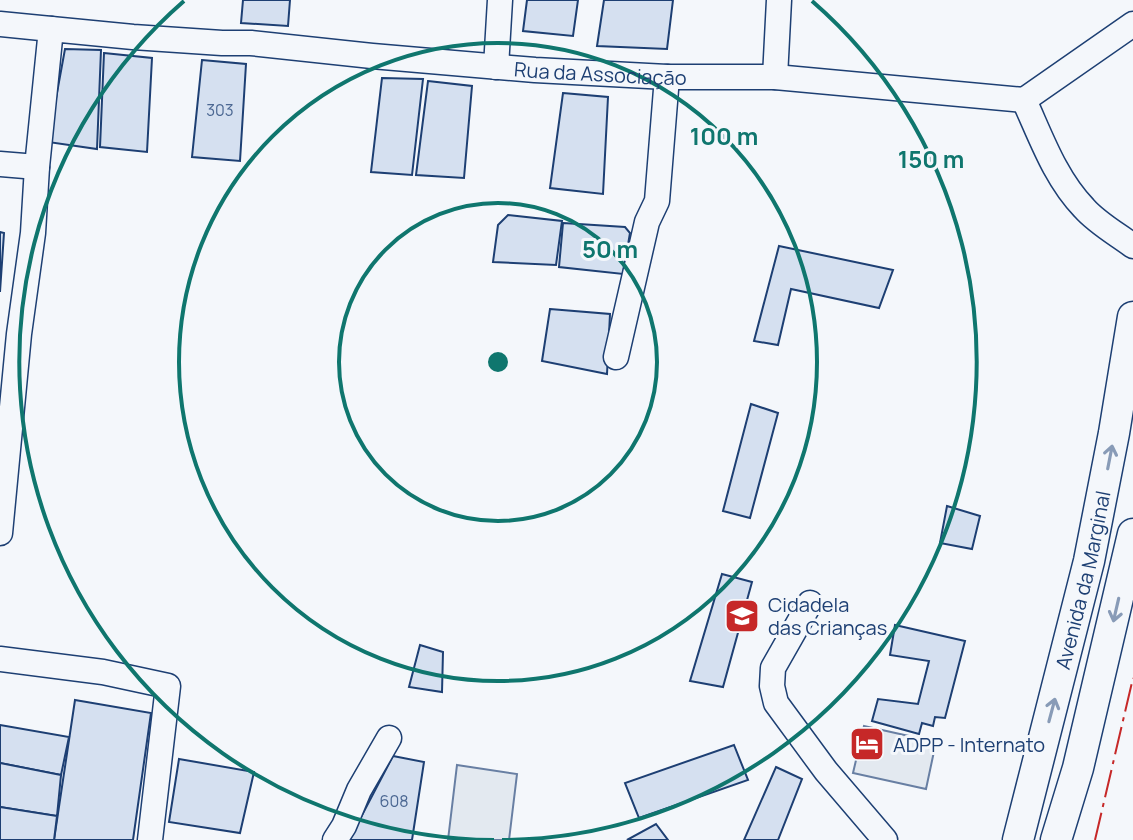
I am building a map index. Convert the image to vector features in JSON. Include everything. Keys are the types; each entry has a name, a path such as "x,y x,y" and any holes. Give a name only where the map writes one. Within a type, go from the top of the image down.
{"main road":[{"name":"Avenida da Marginal","path":"1018,840 1089,561 1133,317"},
{"name":"Avenida da Marginal","path":"1056,840 1078,768 1130,565 1133,534"}],"street":[{"path":"496,67 500,0"},
{"path":"775,77 779,0"},
{"name":"Rua da Associação","path":"0,24 251,43 496,67 667,77 775,77 1024,100"},
{"path":"1133,24 1024,100 1053,164 1075,198 1133,246"},
{"path":"0,533 19,334 33,233 51,29"},
{"path":"616,357 647,222 657,201 667,77"},
{"path":"0,164 37,167"},
{"path":"810,603 773,668 772,686 776,703 826,771 885,840"},
{"path":"0,659 103,672 168,686 150,840"},
{"path":"335,840 389,738"}],"shaded area":[{"path":"864,726 936,742 926,789 853,773"},
{"path":"457,765 517,774 509,840 448,840"}],"building":[{"path":"243,0 290,0 288,26 241,23"},
{"path":"527,0 578,0 573,36 523,31"},
{"path":"604,0 673,0 667,49 597,46"},
{"path":"65,49 101,50 97,149 48,142"},
{"path":"104,53 152,58 147,152 100,147"},
{"path":"202,60 246,64 240,161 192,157"},
{"path":"382,78 423,79 412,175 371,172"},
{"path":"428,81 472,86 464,178 416,175"},
{"path":"563,93 608,97 603,194 550,188"},
{"path":"508,215 562,221 556,265 493,262 498,225"},
{"path":"563,223 625,227 630,233 623,274 559,267"},
{"path":"0,232 4,233 0,292"},
{"path":"779,246 893,270 879,308 791,289 778,345 754,341"},
{"path":"550,309 610,314 607,374 542,361"},
{"path":"751,404 778,413 750,518 723,511"},
{"path":"947,506 980,516 972,549 940,543"},
{"path":"722,574 752,582 723,687 690,681"},
{"path":"895,625 965,641 945,718 935,717 933,726 922,723 919,734 872,721 878,699 918,704 929,661 890,655"},
{"path":"420,645 443,652 442,692 409,687"},
{"path":"75,700 151,713 133,840 54,840"},
{"path":"0,725 69,737 61,775 0,763"},
{"path":"734,745 748,780 639,818 625,783"},
{"path":"393,756 424,762 412,840 349,840"},
{"path":"179,759 254,772 240,833 169,822"},
{"path":"0,763 61,775 57,816 0,807"},
{"path":"776,767 802,779 778,840 744,840"},
{"path":"0,807 57,816 54,840 0,840"},
{"path":"656,824 668,840 627,840"}],"power":[{"path":"1095,840 1133,678"}],"place":[{"name":"Cidadela das Crianças","path":"742,616"},
{"name":"ADPP - Internato","path":"867,744"}]}
